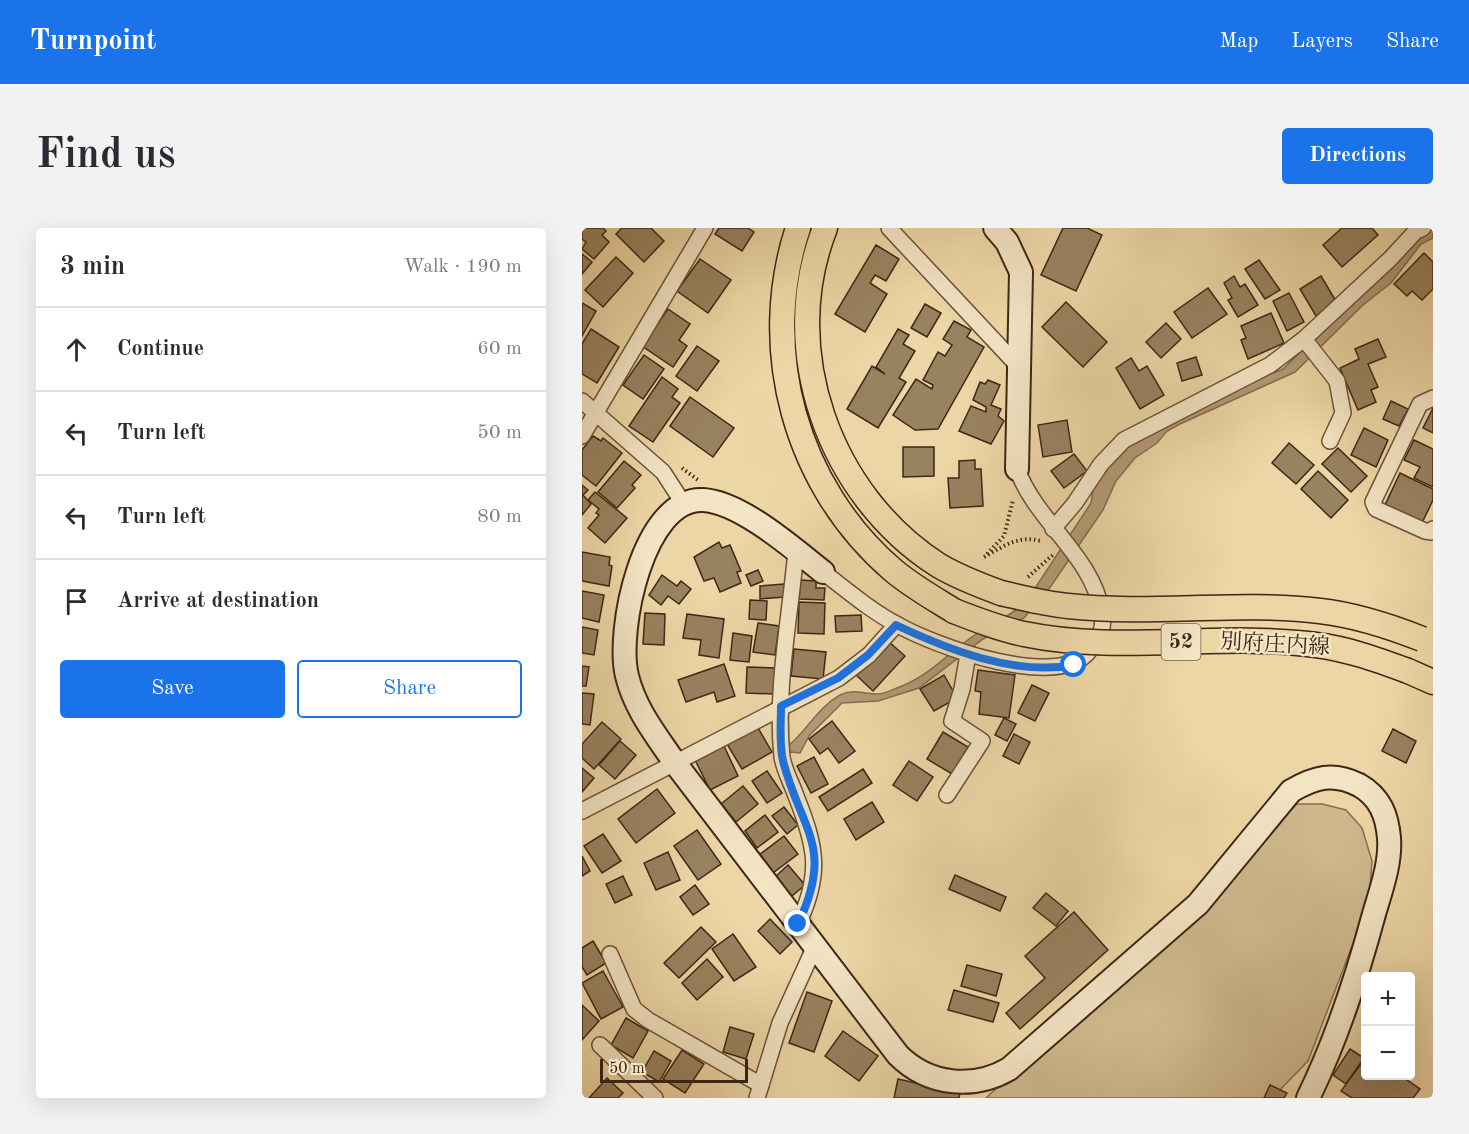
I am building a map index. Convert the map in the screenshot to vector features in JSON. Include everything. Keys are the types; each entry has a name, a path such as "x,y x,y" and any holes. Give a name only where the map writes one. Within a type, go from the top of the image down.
{"main road":[{"name":"別府庄内線","path":"798,228 788,258 782,297 780,333 783,370 791,409 803,442 843,514 870,547 893,570 954,611 1012,631 1061,640 1112,643 1285,642 1340,649 1408,670 1433,682"},
{"name":"別府庄内線","path":"825,228 813,264 807,298 806,332 816,395 840,457 867,500 912,546 939,565 970,582 1001,593 1068,606 1108,609 1253,606 1322,611 1372,621 1427,642"}],"street":[{"path":"582,436 705,228"},
{"path":"889,228 1019,367"},
{"path":"995,228 1008,242 1021,272 1017,469 1024,489 1050,536 1075,555 1091,582 1102,613 1101,635 1087,655 1074,665 1051,669 968,654 934,643 896,625 751,519 725,506 703,500 683,503 664,517 650,540 634,588 624,639 627,675 641,714 675,763 858,1005 906,1062 930,1076 943,1080 982,1081 1009,1070 1026,1056 1198,904 1291,791 1310,780 1327,776 1346,780 1365,788 1380,803 1387,821 1389,840 1387,861 1348,1005 1308,1098"},
{"path":"1050,536 1101,464 1124,440 1270,365 1304,339 1390,259 1416,231 1422,228"},
{"path":"1304,339 1337,381 1343,413 1330,441"},
{"path":"1433,398 1420,404 1373,502 1376,509 1425,531 1432,532 1433,529"},
{"path":"582,401 663,472 683,503"},
{"path":"796,551 781,706 782,760 810,832 814,850 815,878 798,924"},
{"path":"582,810 838,678 868,655 896,625"},
{"path":"947,795 981,741 952,722 962,689 968,654"},
{"path":"610,954 634,1009 759,1091 780,1023 815,946"},
{"path":"600,1045 655,1098"}],"path":[{"path":"984,557 1004,536 1011,512 1017,469"},
{"path":"975,561 1011,542 1026,537 1050,536"},
{"path":"1052,546 1063,560"},
{"path":"1024,580 1057,551"}],"shaded area":[{"path":"1433,229 1433,238 1421,244 1391,283 1363,305 1295,372 1180,424 1167,431 1157,443 1135,458 1116,481 1103,510 1051,586 1024,618 983,639 919,688 878,701 842,703 809,736 800,753 790,752 788,746 832,700 845,693 880,694 909,683 929,671 976,634 1020,607 1026,602 1091,503 1093,489 1104,471 1127,445 1241,386 1283,369 1403,252"},
{"path":"1297,804 1322,804 1346,810 1362,828 1372,861 1369,902 1308,1061 1272,1098 986,1098"}],"building":[{"path":"582,228 603,228 606,231 602,235 609,242 594,259 582,249 586,242 582,239"},
{"path":"622,228 651,228 664,241 644,262 616,234"},
{"path":"719,228 748,228 754,232 742,251 715,234"},
{"path":"1063,228 1087,228 1102,235 1076,291 1041,275"},
{"path":"1342,228 1372,228 1378,235 1342,267 1323,245"},
{"path":"876,245 899,259 886,281 875,275 870,283 887,294 865,332 835,314"},
{"path":"1424,253 1433,262 1433,289 1422,300 1412,291 1407,296 1394,284"},
{"path":"582,254 592,262 582,274"},
{"path":"616,257 633,273 603,307 585,290"},
{"path":"700,259 731,280 708,313 677,291"},
{"path":"1259,260 1280,290 1265,299 1245,269"},
{"path":"1234,276 1240,287 1245,284 1258,305 1238,317 1228,300 1232,298 1224,283"},
{"path":"1321,276 1337,303 1316,316 1300,289"},
{"path":"1208,288 1227,314 1192,338 1174,312"},
{"path":"1289,293 1304,322 1287,331 1273,301"},
{"path":"1066,302 1107,342 1083,367 1042,327"},
{"path":"582,303 596,311 582,336"},
{"path":"925,304 941,313 927,337 911,328"},
{"path":"668,309 690,324 679,340 687,346 673,367 642,346"},
{"path":"1271,313 1284,343 1248,359 1241,340 1246,338 1241,326"},
{"path":"954,321 971,330 967,337 984,347 938,429 915,430 893,415 916,379 932,389 933,385 923,380 938,352 945,356 952,345 943,339"},
{"path":"1166,323 1181,339 1161,358 1146,342"},
{"path":"591,329 619,347 597,383 582,374 582,344"},
{"path":"898,329 909,335 903,344 915,351 899,378 906,382 878,428 847,409 872,366 885,374 876,367"},
{"path":"1378,339 1386,357 1368,364 1378,387 1371,390 1376,402 1358,410 1340,368 1359,359 1355,349"},
{"path":"697,346 719,361 697,391 676,376"},
{"path":"644,355 664,369 643,399 623,385"},
{"path":"1196,357 1202,375 1182,381 1177,363"},
{"path":"1131,358 1139,371 1147,366 1164,395 1140,409 1116,368"},
{"path":"662,377 678,389 672,397 680,403 653,442 629,426"},
{"path":"988,380 1000,385 991,405 1001,409 998,416 1004,421 991,444 959,431 971,406 986,412 986,407 973,400 980,382 985,384"},
{"path":"690,397 734,428 713,457 670,426"},
{"path":"1391,401 1408,409 1399,426 1383,419"},
{"path":"1433,408 1433,433 1423,428"},
{"path":"1067,420 1072,452 1043,457 1038,425"},
{"path":"1364,428 1388,440 1376,467 1351,455"},
{"path":"593,436 601,441 603,438 622,453 596,486 582,475 582,450"},
{"path":"1414,440 1433,449 1433,487 1414,478 1420,467 1404,460"},
{"path":"1289,443 1314,465 1296,484 1272,463"},
{"path":"903,447 934,447 934,476 903,477"},
{"path":"1338,448 1367,476 1351,492 1322,464"},
{"path":"1074,454 1087,471 1064,488 1051,471"},
{"path":"975,460 975,469 981,469 983,506 950,508 948,478 959,478 959,461"},
{"path":"624,461 641,475 632,485 635,488 617,508 598,492"},
{"path":"1318,471 1348,500 1331,518 1301,489"},
{"path":"1400,473 1433,489 1433,500 1422,523 1385,505"},
{"path":"582,485 588,490 583,495 591,504 582,515"},
{"path":"595,492 627,518 605,543 588,528 599,515 596,513 599,509 588,500"},
{"path":"719,542 722,548 730,545 741,571 737,572 741,583 720,592 714,578 704,581 694,557"},
{"path":"582,552 610,557 609,565 612,566 609,586 582,581"},
{"path":"758,570 763,581 751,586 746,575"},
{"path":"662,575 677,586 681,581 691,589 679,604 668,596 661,605 649,595"},
{"path":"801,580 816,581 816,588 825,588 824,600 799,599"},
{"path":"784,584 785,597 760,599 760,586"},
{"path":"582,591 604,595 599,622 582,618"},
{"path":"750,600 767,601 766,620 749,619"},
{"path":"799,602 825,603 824,634 798,633"},
{"path":"645,613 665,614 664,645 643,644"},
{"path":"687,614 724,619 719,658 699,655 701,640 683,638"},
{"path":"861,615 862,631 836,632 835,616"},
{"path":"758,623 779,626 775,655 753,652"},
{"path":"582,627 598,630 594,655 582,653"},
{"path":"733,633 752,636 749,662 730,660"},
{"path":"888,641 905,656 873,691 856,675"},
{"path":"794,649 826,652 823,679 791,676"},
{"path":"724,664 735,696 717,702 714,692 686,702 678,680"},
{"path":"582,666 589,667 586,686 582,686"},
{"path":"747,667 775,668 774,694 746,693"},
{"path":"978,670 1015,675 1009,718 979,714 981,692 975,691"},
{"path":"944,675 957,698 934,711 920,689"},
{"path":"1032,685 1049,693 1035,721 1018,713"},
{"path":"582,693 594,694 590,725 582,724"},
{"path":"1004,718 1016,724 1007,741 995,735"},
{"path":"832,721 855,751 839,763 828,748 820,754 809,739"},
{"path":"602,722 621,739 594,769 582,758 582,744"},
{"path":"757,726 772,752 742,769 727,744"},
{"path":"1393,729 1416,741 1406,763 1382,751"},
{"path":"943,732 968,747 952,774 927,759"},
{"path":"1014,734 1030,742 1019,764 1003,756"},
{"path":"620,741 636,755 615,779 599,765"},
{"path":"724,746 738,776 710,790 695,760"},
{"path":"814,757 828,784 811,793 797,766"},
{"path":"909,761 933,777 917,801 893,785"},
{"path":"582,768 594,778 582,792"},
{"path":"863,769 872,783 828,811 819,797"},
{"path":"767,771 782,793 767,803 752,781"},
{"path":"743,786 758,804 736,822 721,804"},
{"path":"657,789 675,813 636,843 618,819"},
{"path":"872,802 884,822 856,840 844,819"},
{"path":"784,807 798,825 787,834 772,816"},
{"path":"765,815 778,832 757,848 745,831"},
{"path":"697,830 721,864 698,880 674,846"},
{"path":"603,834 621,861 602,873 584,846"},
{"path":"784,836 798,854 773,873 759,855"},
{"path":"668,852 680,880 656,890 644,863"},
{"path":"582,856 590,871 582,876"},
{"path":"788,865 805,885 792,896 775,877"},
{"path":"955,875 1006,897 1000,911 949,889"},
{"path":"623,876 632,895 615,903 606,884"},
{"path":"695,885 709,904 693,915 680,897"},
{"path":"1046,893 1068,911 1056,926 1033,908"},
{"path":"1074,912 1108,950 1020,1029 1006,1013 1045,978 1025,956"},
{"path":"770,919 792,942 780,954 758,931"},
{"path":"701,927 716,942 679,978 664,963"},
{"path":"733,934 756,967 734,981 712,949"},
{"path":"593,941 606,963 587,975 582,967 582,948"},
{"path":"707,959 723,977 697,1000 682,983"},
{"path":"967,965 1002,974 996,996 961,986"},
{"path":"603,971 623,1007 601,1019 582,983"},
{"path":"954,990 999,1003 993,1022 948,1010"},
{"path":"807,992 832,1001 814,1052 789,1043"},
{"path":"582,1005 599,1021 582,1040"},
{"path":"626,1018 648,1031 633,1058 611,1045"},
{"path":"730,1027 754,1034 746,1059 723,1052"},
{"path":"843,1031 878,1056 859,1081 825,1056"},
{"path":"1350,1049 1361,1056 1361,1062 1346,1084 1333,1075"},
{"path":"682,1050 704,1064 685,1093 663,1079"},
{"path":"654,1051 671,1061 659,1082 642,1072"},
{"path":"1361,1064 1361,1080 1407,1080 1420,1089 1413,1098 1352,1098 1341,1091"},
{"path":"607,1078 623,1093 618,1098 589,1098"},
{"path":"898,1079 960,1093 959,1098 894,1098"},
{"path":"1270,1085 1287,1093 1284,1098 1264,1098"}],"route":[{"path":"798,924 807,905 815,878 814,850 810,832 782,760 781,706 838,678 868,655 896,625 934,643 1008,663 1051,669 1074,665"}]}
